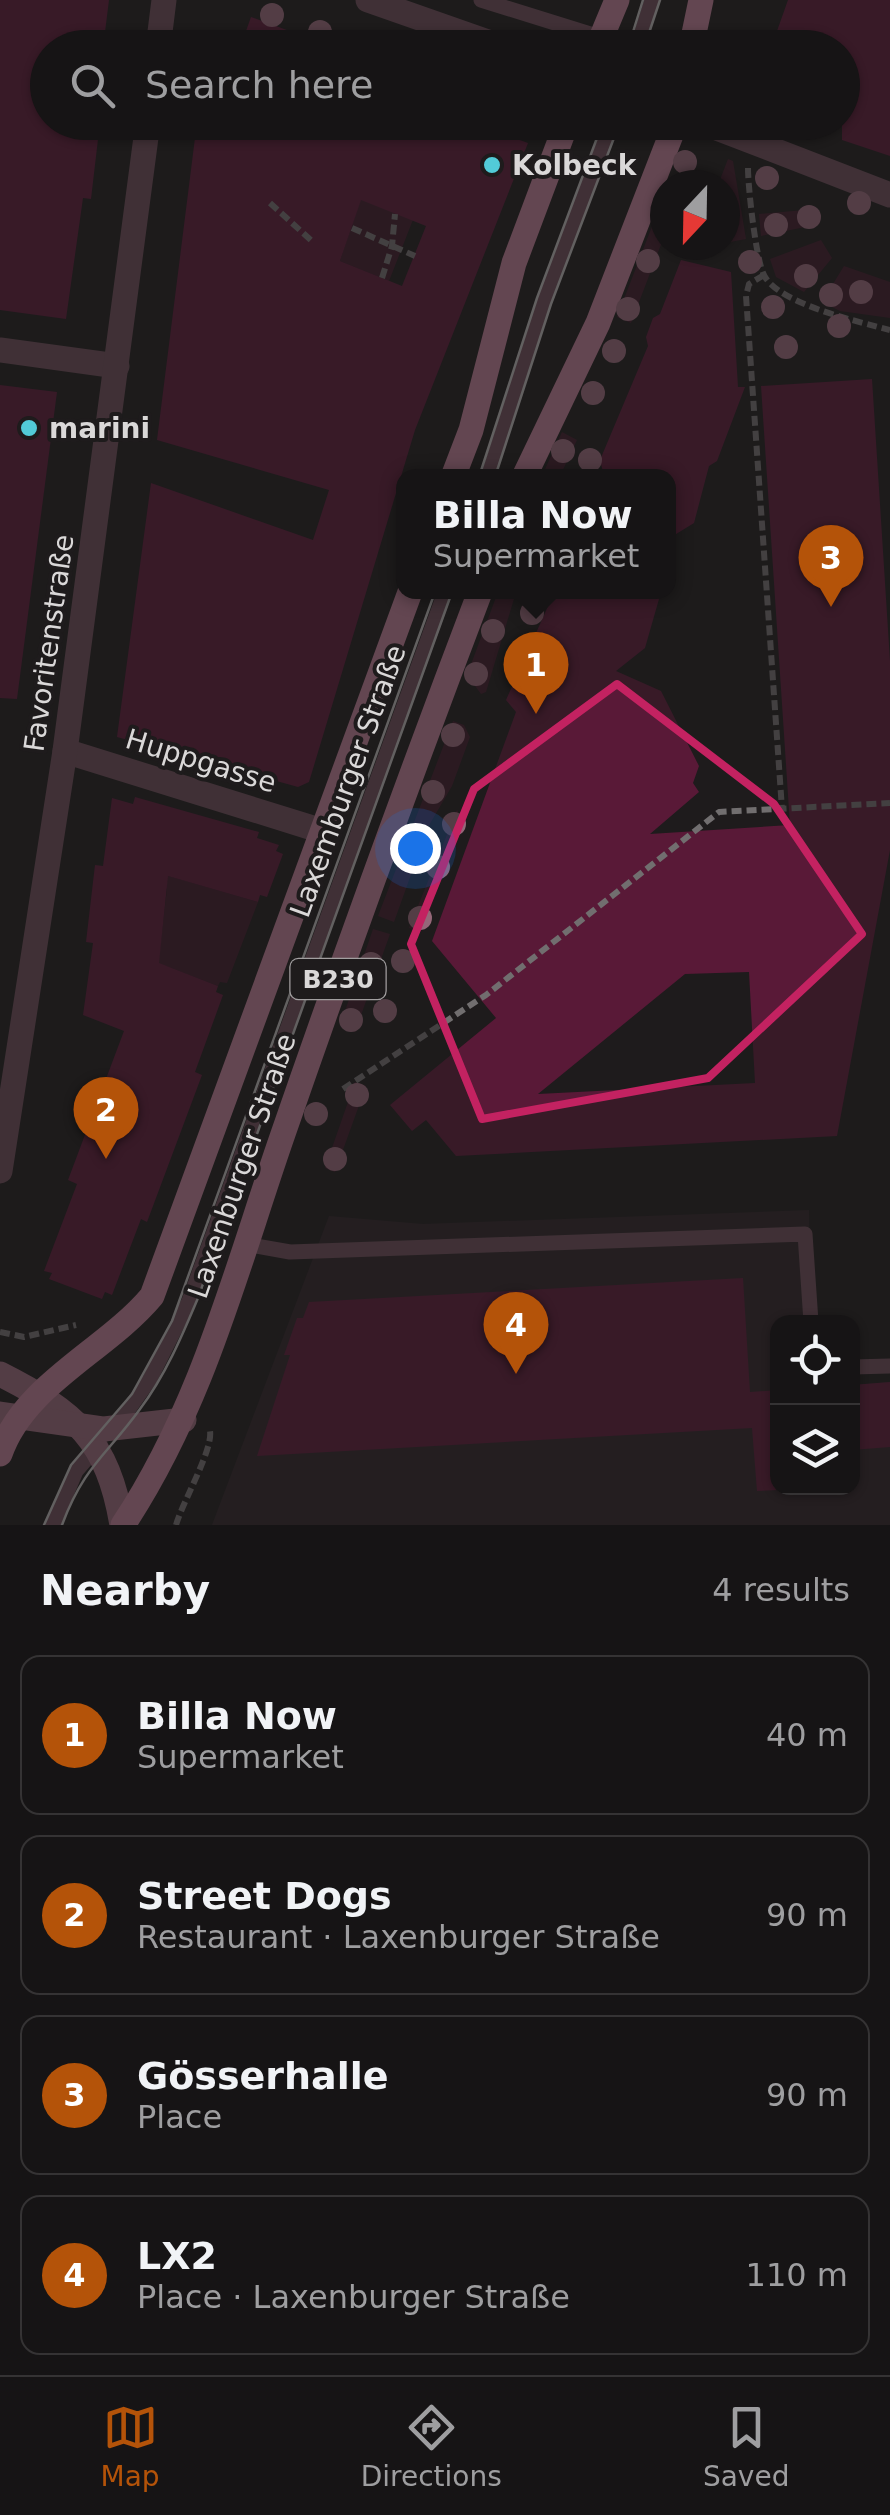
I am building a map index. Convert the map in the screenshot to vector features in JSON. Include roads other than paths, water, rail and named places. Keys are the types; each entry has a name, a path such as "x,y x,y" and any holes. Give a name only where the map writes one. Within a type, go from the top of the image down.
{"main road":[{"path":"604,30 617,0"},
{"path":"694,30 700,0"},
{"path":"456,469 471,430 514,263 560,140"},
{"path":"527,469 598,323 669,140"},
{"name":"Laxenburger Straße","path":"0,1454 10,1415 130,1324 152,1296 319,830 407,599"},
{"name":"Laxenburger Straße","path":"123,1525 184,1420 205,1370 245,1244 477,599"},
{"path":"0,1374 41,1395 76,1426"},
{"path":"10,1415 76,1426 106,1437 184,1420"},
{"path":"106,1437 123,1525"}],"street":[{"path":"160,30 164,0"},
{"path":"381,2 456,30"},
{"name":"Favoritenstraße","path":"0,1171 12,1021 65,752 146,140"},
{"path":"748,140 890,195"},
{"path":"10,352 117,366"},
{"name":"Huppgasse","path":"65,752 196,789 319,830"}],"lane":[{"path":"481,0 563,30"},
{"path":"642,30 652,0"},
{"path":"490,469 544,301 605,140"},
{"name":"Laxemburger Straße","path":"53,1525 76,1471 150,1379 189,1301 442,599"},
{"path":"245,1244 290,1252 806,1234 811,1315"},
{"path":"860,1367 890,1366"}],"tram line":[{"path":"634,30 643,0"},
{"path":"650,30 660,0"},
{"path":"482,469 537,298 596,140"},
{"path":"498,469 551,304 613,140"},
{"path":"44,1525 71,1465 132,1394 172,1321 432,599"},
{"path":"62,1525 87,1475 157,1383 198,1298 449,599"}],"place":[{"name":"Kolbeck","path":"492,165"},
{"name":"marini","path":"29,428"},
{"name":"Gösserhalle","path":"831,607"},
{"name":"Billa Now","path":"536,714"},
{"name":"Street Dogs","path":"106,1159"},
{"name":"LX2","path":"516,1374"}]}
